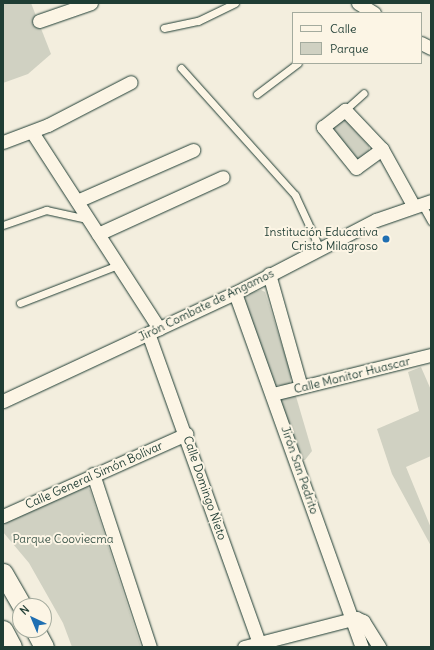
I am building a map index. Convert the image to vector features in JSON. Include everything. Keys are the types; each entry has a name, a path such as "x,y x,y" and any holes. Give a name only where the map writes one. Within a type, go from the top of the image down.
{"street":[{"path":"39,21 61,8 91,3"},
{"path":"422,44 431,48"},
{"path":"3,142 32,132 131,82"},
{"path":"382,149 356,168 323,127 345,110 382,149 422,203"},
{"name":"Calle Domingo Nieto","path":"32,132 118,265 154,331 186,434 259,643"},
{"path":"77,201 194,150"},
{"path":"98,234 223,177"},
{"name":"Jirón Combate de Angamos","path":"3,401 235,293 319,247 422,203"},
{"path":"269,274 301,387"},
{"name":"Jirón San Pedrito","path":"235,293 273,394 362,647"},
{"name":"Calle Monitor Huascar","path":"273,394 431,355"},
{"name":"Calle General Simón Bolívar","path":"3,516 93,474 186,434"},
{"path":"93,474 150,647"},
{"path":"3,573 17,598"},
{"path":"244,647 352,619 363,621 379,647"},
{"path":"3,630 12,647"},
{"path":"39,638 44,647"}],"lane":[{"path":"164,28 198,21 235,3"},
{"path":"257,94 297,64"},
{"path":"181,68 295,195 319,247"},
{"path":"345,110 364,93"},
{"path":"422,203 431,221"},
{"path":"3,226 46,210 89,219"},
{"path":"20,303 118,265"}],"green space":[{"path":"3,3 31,3 51,54 28,74 3,83"},
{"path":"343,118 369,146 369,151 358,159 332,129"},
{"path":"261,290 265,292 292,377 289,385 274,385 244,300 247,294"},
{"path":"421,367 431,390 431,456 406,467 431,528 431,546 392,474 377,429 419,411 408,372"},
{"path":"295,393 312,451 305,460 301,460 279,400"},
{"name":"Parque Cooviecma","path":"86,485 90,490 141,647 72,647 63,623 52,604 52,598 49,598 29,563 3,532 3,519"}],"place":[{"name":"Institución Educativa Cristo Milagroso","path":"386,239"}]}
